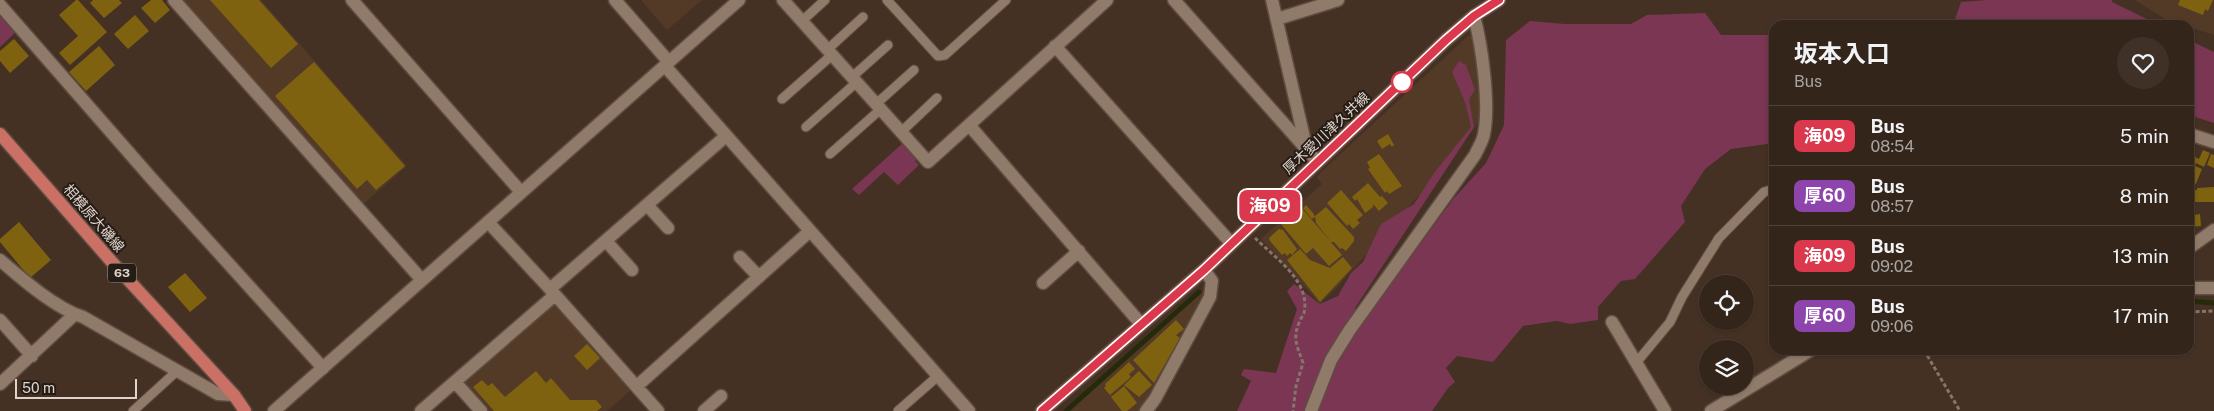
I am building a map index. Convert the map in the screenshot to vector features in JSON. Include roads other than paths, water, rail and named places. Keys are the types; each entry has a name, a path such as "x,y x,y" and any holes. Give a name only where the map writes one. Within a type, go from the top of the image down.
{"main road":[{"name":"厚木愛川津久井線","path":"1042,411 1204,270 1231,242 1474,16 1499,0"},
{"name":"相模原大磯線","path":"0,134 111,261 234,395 245,411"}],"street":[{"path":"174,0 422,280"},
{"path":"352,0 521,192"},
{"path":"616,0 726,136 969,411"},
{"path":"274,411 739,0"},
{"path":"783,0 928,162 1106,0"},
{"path":"1174,0 1318,161"},
{"path":"1272,0 1306,147"},
{"path":"1276,19 1338,0"},
{"path":"2,4 152,179 323,368"},
{"path":"1311,411 1331,360 1349,331 1475,155 1484,136 1486,116 1480,40 1474,16"},
{"path":"1056,46 1231,242"},
{"path":"969,125 1141,324"},
{"path":"422,411 606,241 726,136"},
{"path":"2194,136 2214,142"},
{"path":"647,205 668,228"},
{"path":"488,222 553,292 658,411"},
{"path":"2194,244 2214,230"},
{"path":"637,386 810,231"},
{"path":"606,241 632,270"},
{"path":"1043,283 1078,251"},
{"path":"740,257 759,277"},
{"path":"0,260 37,289 75,314 218,394 234,395"},
{"path":"1146,411 1156,398 1210,297 1212,281 1204,270"},
{"path":"2194,288 2214,288"},
{"path":"0,384 75,314"},
{"path":"0,320 32,356"},
{"path":"1612,322 1665,411"},
{"path":"1711,411 1803,355"},
{"path":"455,382 481,411"},
{"path":"704,411 721,396"}],"lane":[{"path":"802,21 825,0"},
{"path":"888,0 938,56 945,55 1006,0"},
{"path":"782,99 863,17"},
{"path":"806,127 855,80 888,44"},
{"path":"830,154 914,70"},
{"path":"901,132 937,98"},
{"path":"1636,363 1670,322 1682,297 1719,238 1764,192 1769,190"},
{"path":"133,411 178,371"},
{"path":"898,411 938,376"}],"waterway":[{"path":"1066,411 1199,292"},
{"path":"2194,301 2214,303"}]}
